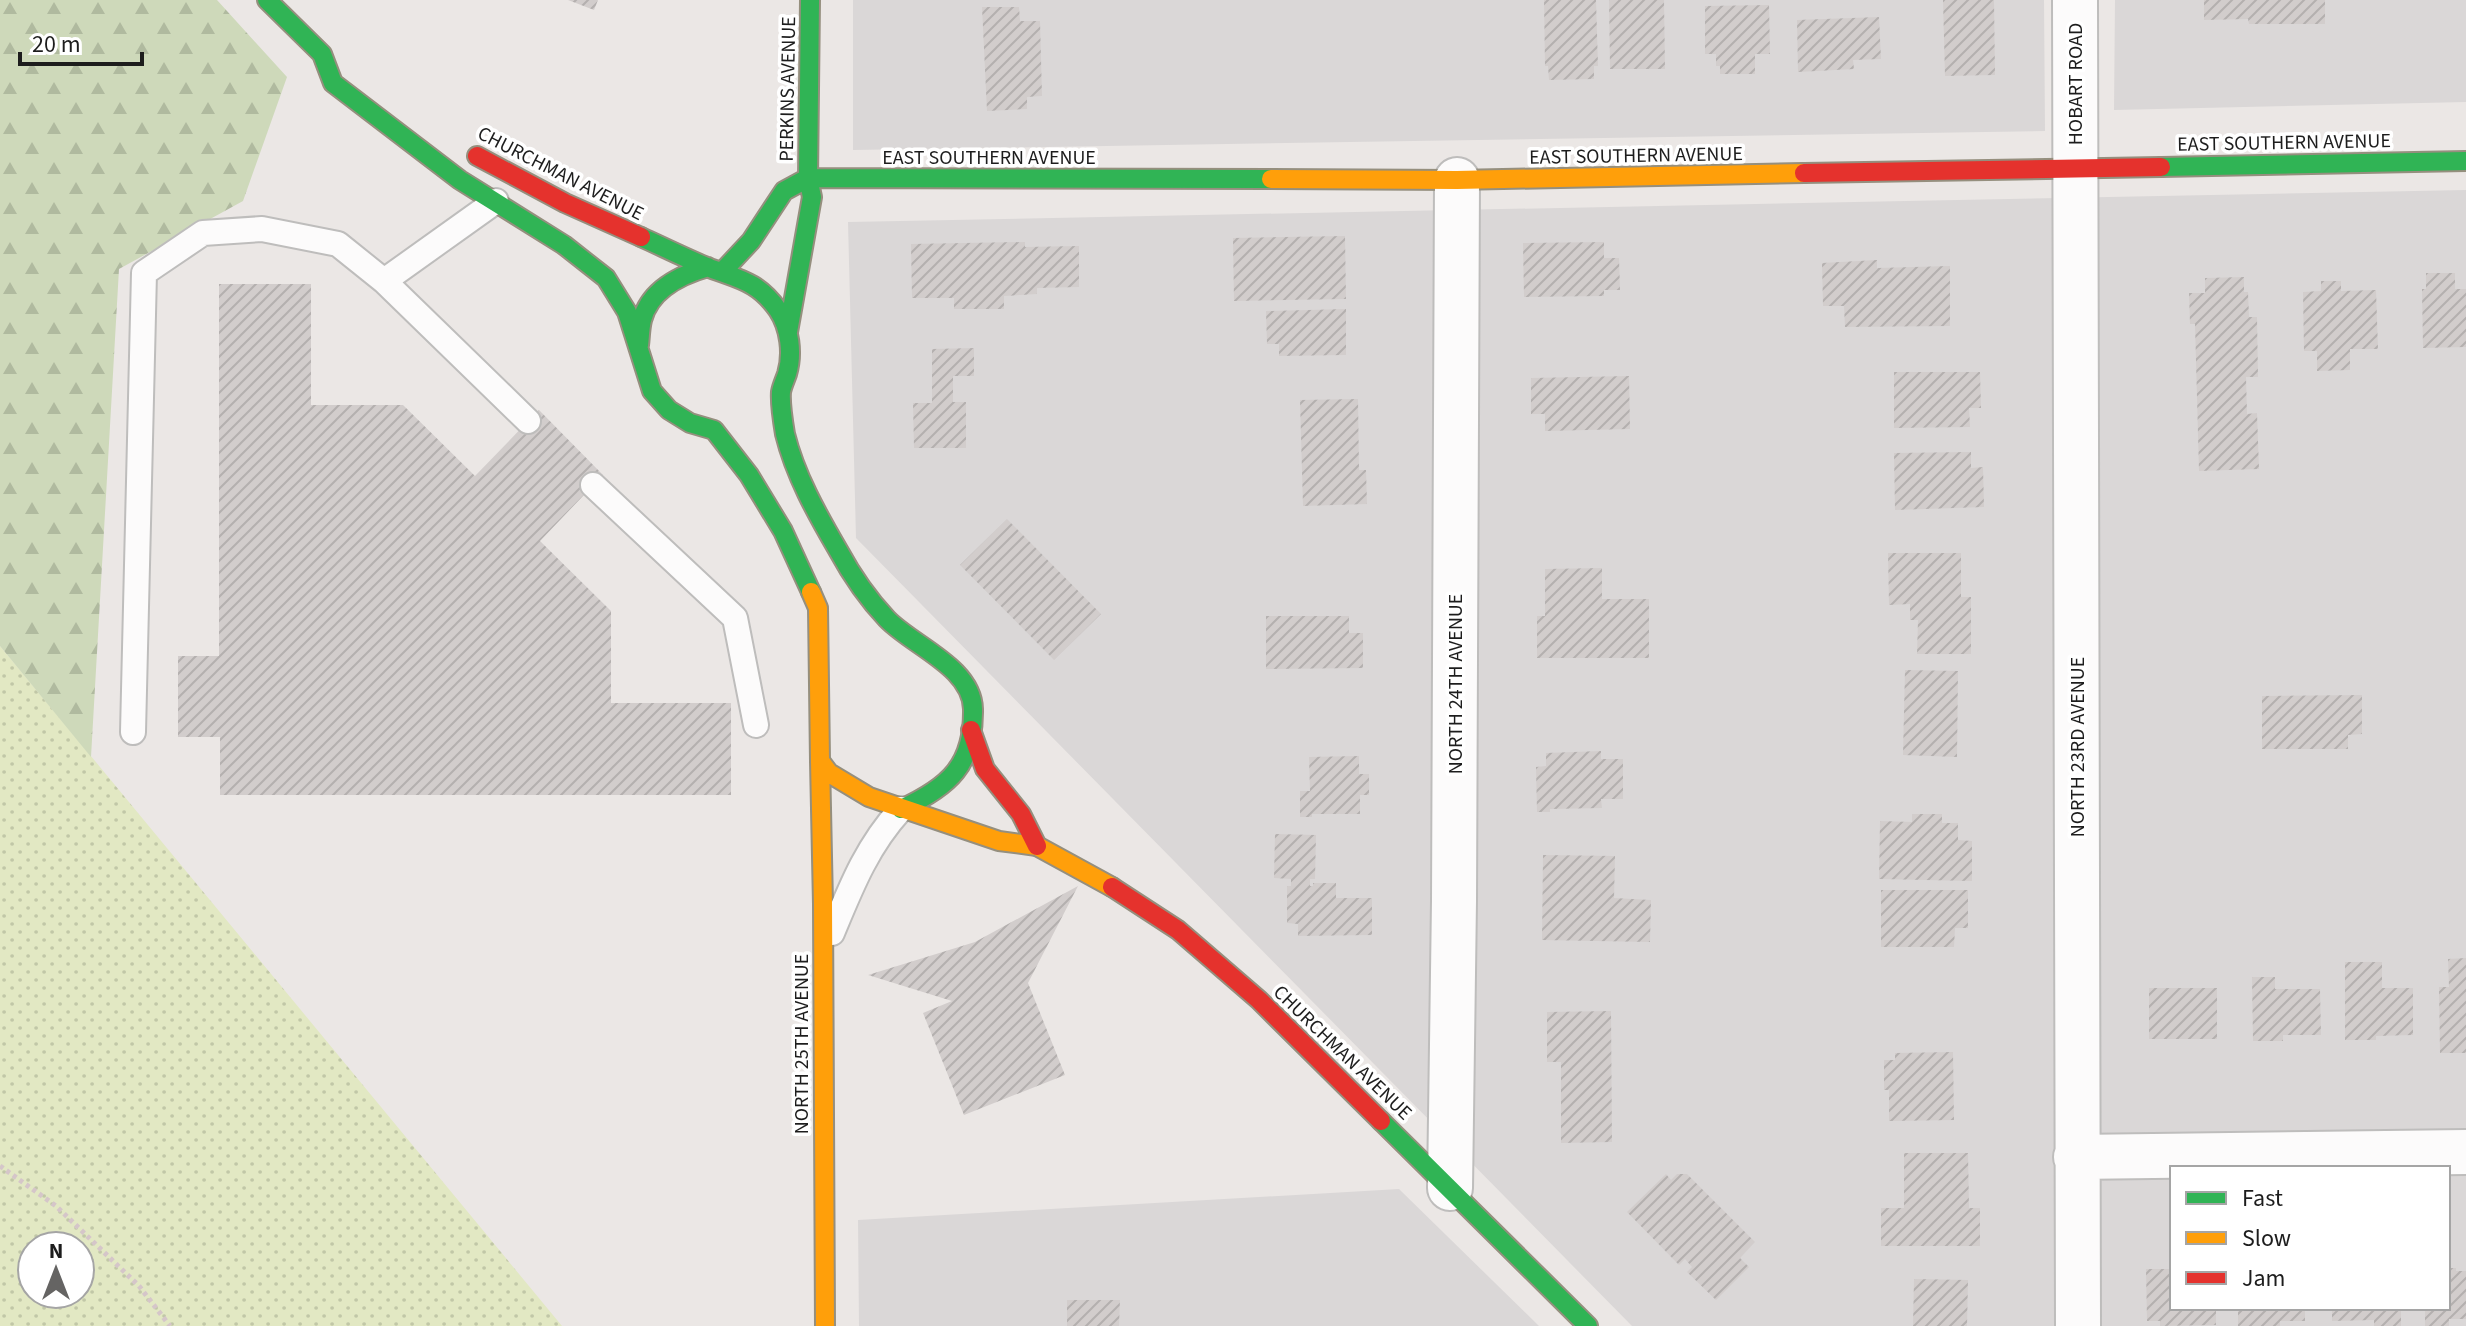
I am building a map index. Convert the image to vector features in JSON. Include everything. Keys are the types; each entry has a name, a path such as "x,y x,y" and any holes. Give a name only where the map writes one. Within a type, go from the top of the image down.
{"main road":[{"path":"267,0 322,54 333,83 460,180 564,245 606,278 627,312 652,391 669,410 690,423 723,429 783,531 818,608 820,761"},
{"name":"PERKINS AVENUE","path":"788,332 812,197 808,178 810,0"},
{"path":"322,54 346,62"},
{"name":"CHURCHMAN AVENUE","path":"464,148 510,176 565,203 745,279 779,311 788,332"},
{"name":"EAST SOUTHERN AVENUE","path":"808,178 1457,180 2466,161"},
{"name":"PERKINS AVENUE","path":"716,269 751,241 784,191 808,178"},
{"path":"639,345 644,314 657,293 677,278 716,269"},
{"path":"788,332 788,371 781,391 785,433 801,479 819,517 845,563 888,620 958,674 968,689 973,707 971,730 962,763 932,795 901,809"},
{"path":"762,409 781,391"},
{"path":"971,730 985,769 1021,814 1037,846"},
{"name":"CHURCHMAN AVENUE","path":"820,761 829,773 869,797 999,841 1037,846 1122,892 1178,930 1259,1000 1588,1326"},
{"name":"NORTH 25TH AVENUE","path":"820,761 825,1326"}],"street":[{"name":"HOBART ROAD","path":"2075,0 2075,168"},
{"name":"NORTH 23RD AVENUE","path":"2075,168 2078,1326"},
{"name":"NORTH 24TH AVENUE","path":"1450,1188 1457,180"},
{"path":"2076,1157 2466,1152"}],"lane":[{"path":"384,281 496,201"},
{"path":"133,732 144,273 203,233 262,229 338,244 384,281 528,421"},
{"path":"593,485 735,618 756,725"},
{"path":"823,953 863,861 901,809"}],"path":[{"path":"0,1166 56,1206 139,1286 170,1326"}],"shaded area":[{"path":"853,0 2044,0 2045,131 853,150"},
{"path":"2115,0 2466,0 2466,102 2114,110"},
{"path":"2466,190 2466,1326 1632,1326 856,538 848,222"},
{"path":"1399,1189 1539,1326 859,1326 858,1220"}],"green space":[{"path":"0,0 217,0 287,77 243,201 119,269 91,757 0,646"},
{"path":"0,646 562,1326 0,1326"}],"building":[{"path":"568,0 598,0 594,10"},
{"path":"1544,0 1596,0 1598,66 1594,66 1594,79 1549,80 1548,66 1545,66"},
{"path":"1609,0 1664,0 1665,69 1610,69"},
{"path":"1943,0 1994,0 1995,75 1945,76"},
{"path":"2204,0 2325,0 2325,24 2249,24 2248,19 2204,20"},
{"path":"1769,5 1770,54 1755,54 1755,74 1720,74 1716,54 1705,54 1705,6"},
{"path":"982,7 1019,7 1020,21 1040,21 1042,96 1027,97 1027,109 987,111"},
{"path":"1879,17 1881,59 1853,60 1854,69 1798,72 1797,20"},
{"path":"1345,236 1346,299 1234,301 1233,238"},
{"path":"1025,242 1025,247 1079,246 1079,287 1037,288 1037,294 1004,296 1004,309 954,309 954,298 912,298 911,244"},
{"path":"1604,242 1604,258 1619,258 1620,290 1604,290 1604,296 1524,297 1523,243"},
{"path":"1877,260 1877,268 1950,266 1950,326 1845,327 1844,306 1823,306 1822,263"},
{"path":"2426,273 2455,273 2455,289 2466,289 2466,347 2423,348 2422,289 2426,289"},
{"path":"2244,277 2249,317 2257,317 2258,377 2246,377 2247,414 2257,413 2259,469 2199,471 2195,324 2190,324 2189,293 2205,293 2205,278"},
{"path":"2321,281 2341,281 2341,291 2376,290 2378,349 2350,349 2350,370 2317,371 2317,351 2304,351 2303,292 2321,291"},
{"path":"219,284 311,284 311,405 403,405 475,476 539,410 603,475 540,541 611,611 611,703 731,703 731,795 220,795 220,737 178,737 178,656 219,656"},
{"path":"1346,309 1346,355 1279,356 1279,344 1267,344 1266,311"},
{"path":"974,348 974,376 953,376 953,402 966,402 966,448 914,448 913,403 932,403 932,349"},
{"path":"1894,372 1980,372 1981,408 1969,408 1970,427 1894,428"},
{"path":"1629,376 1630,429 1545,431 1545,414 1531,414 1531,378"},
{"path":"1358,399 1359,470 1366,470 1367,504 1303,506 1300,400"},
{"path":"1971,452 1971,468 1983,467 1984,507 1895,510 1894,453"},
{"path":"1007,519 1101,614 1054,660 960,565"},
{"path":"1888,553 1961,553 1961,597 1971,597 1971,654 1917,654 1918,620 1910,620 1910,604 1889,605"},
{"path":"1602,568 1602,599 1649,599 1649,658 1537,658 1537,616 1545,616 1545,569"},
{"path":"1266,616 1349,616 1349,633 1363,633 1363,668 1266,669"},
{"path":"1905,670 1958,671 1957,757 1903,755"},
{"path":"2362,695 2362,734 2348,735 2348,749 2262,749 2262,696"},
{"path":"1601,751 1601,759 1623,759 1623,799 1601,799 1602,808 1537,812 1536,767 1546,766 1546,753"},
{"path":"1359,756 1359,774 1369,774 1369,795 1360,795 1360,814 1300,817 1300,791 1310,791 1309,757"},
{"path":"1912,814 1942,814 1942,823 1958,823 1958,840 1972,841 1972,881 1879,879 1880,821 1912,822"},
{"path":"1275,834 1316,835 1315,879 1310,879 1310,886 1313,883 1336,883 1336,898 1372,898 1372,935 1298,936 1298,924 1287,923 1287,886 1291,886 1291,879 1274,878"},
{"path":"1543,855 1615,856 1614,898 1651,900 1650,942 1542,940"},
{"path":"1078,886 1028,983 1065,1075 964,1115 923,1013 952,1001 868,975 975,942"},
{"path":"1881,890 1968,890 1968,928 1955,928 1954,947 1881,947"},
{"path":"2466,958 2466,1053 2440,1053 2439,987 2449,987 2448,959"},
{"path":"2345,962 2382,962 2382,988 2413,988 2413,1035 2345,1040"},
{"path":"2252,977 2275,977 2275,989 2320,989 2321,1035 2283,1035 2283,1041 2253,1041"},
{"path":"2149,988 2217,988 2217,1039 2149,1039"},
{"path":"1611,1011 1612,1142 1561,1143 1561,1062 1547,1062 1547,1012"},
{"path":"1953,1052 1954,1120 1889,1121 1889,1090 1884,1090 1884,1060 1895,1060 1895,1053"},
{"path":"1904,1153 1968,1153 1969,1208 1980,1208 1980,1246 1881,1246 1881,1208 1904,1208"},
{"path":"1666,1174 1671,1180 1677,1174 1687,1174 1755,1242 1740,1258 1749,1267 1716,1300 1687,1272 1692,1267 1685,1259 1679,1265 1627,1212"},
{"path":"2450,1268 2466,1271 2466,1319 2449,1319 2449,1326 2425,1326 2425,1310 2450,1310"},
{"path":"2146,1269 2170,1269 2170,1310 2216,1310 2216,1325 2160,1326 2160,1321 2147,1321"},
{"path":"1914,1279 1968,1280 1967,1326 1913,1326"},
{"path":"1067,1300 1120,1300 1119,1326 1067,1326"},
{"path":"2238,1310 2305,1310 2305,1321 2280,1321 2280,1326 2238,1326"},
{"path":"2332,1310 2401,1310 2401,1326 2374,1326 2374,1320 2332,1321"}],"traffic: fast":[{"path":"267,0 322,54 333,83 460,180 564,245 606,278 627,312 652,391 669,410 690,423 714,430 749,475 783,531 811,592"},
{"path":"788,332 812,197 808,178 810,0"},
{"path":"2161,167 2466,161"},
{"path":"723,271 751,241 784,191 808,178 1271,179"},
{"path":"641,237 747,282 763,293 778,310 788,333 790,350 781,392 784,429 807,494 849,568 874,604 898,629 952,669 970,694 972,728 963,759 955,772 933,792 901,809"},
{"path":"639,345 646,309 659,292 677,279 708,267"},
{"path":"1381,1121 1588,1326"}],"traffic: slow":[{"path":"1271,179 1457,180 1804,173"},
{"path":"811,592 818,608 820,761 829,773 869,797 999,841 1037,846 1112,887"},
{"path":"820,761 825,1326"}],"traffic: jam":[{"path":"477,156 565,203 641,237"},
{"path":"1804,173 2161,167"},
{"path":"971,730 985,769 1021,814 1037,846"},
{"path":"1112,887 1178,930 1259,1000 1381,1121"}]}
